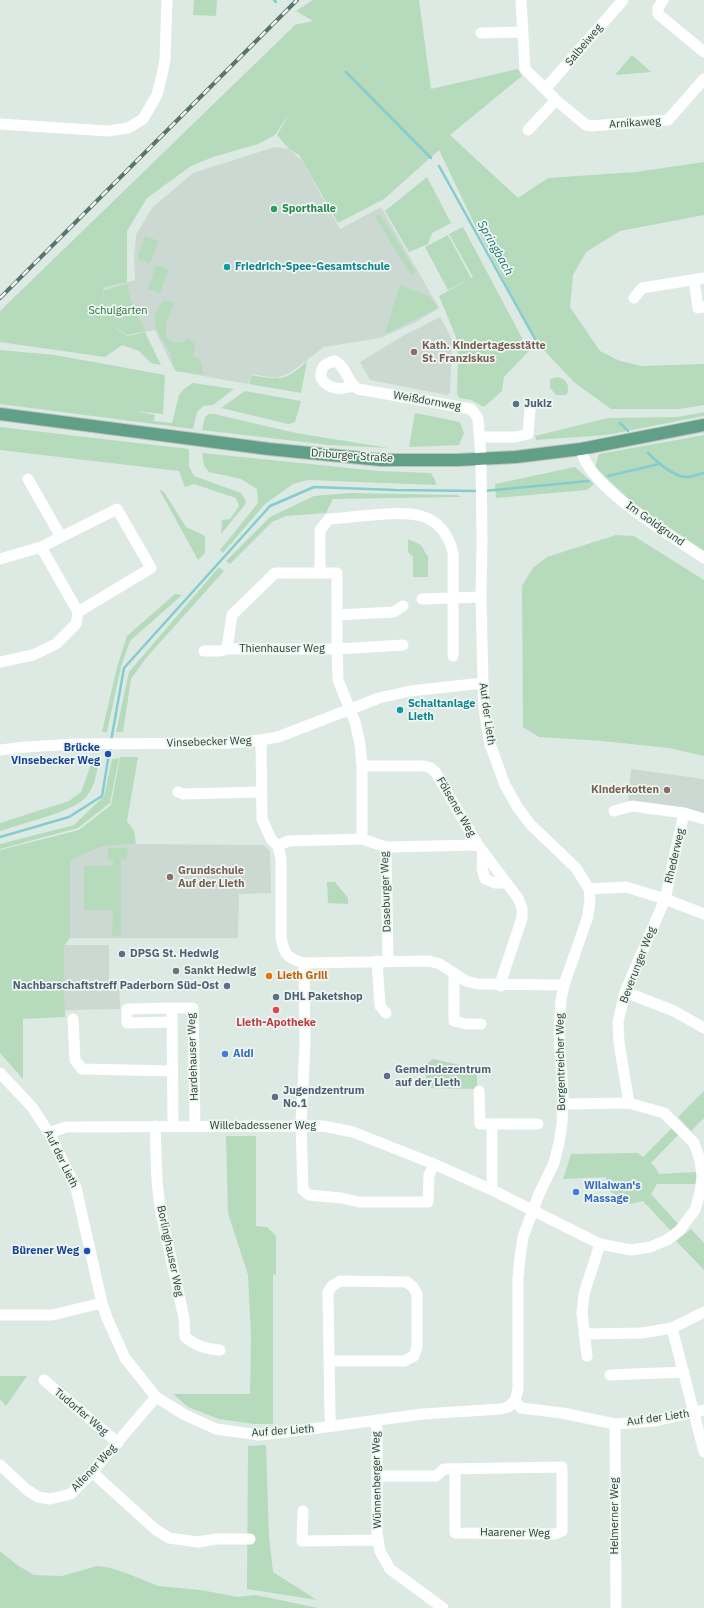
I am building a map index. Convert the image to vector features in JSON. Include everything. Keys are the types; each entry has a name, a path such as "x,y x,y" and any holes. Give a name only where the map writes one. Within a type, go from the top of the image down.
{"main road":[{"name":"Driburger Straße","path":"0,414 310,453 381,460 481,459 516,457 582,449 704,425"}],"street":[{"path":"0,124 108,131 128,128 143,119 157,95 162,75 165,60 167,0"},
{"name":"Arnikaweg","path":"521,0 525,69 556,100 586,125 665,122 704,79"},
{"name":"Salbeiweg","path":"545,89 623,0"},
{"path":"663,0 658,8 658,14 704,52"},
{"path":"481,33 522,32"},
{"path":"528,130 556,100"},
{"path":"634,298 642,288 699,279 698,308 704,307"},
{"name":"Weißdornweg","path":"353,386 358,389 397,397 470,409 478,418 481,459"},
{"path":"480,437 515,437 528,434 530,409"},
{"name":"Im Goldgrund","path":"582,449 583,457 592,472 630,508 704,558"},
{"name":"Auf der Lieth","path":"481,459 481,597 483,683 484,709 490,744 505,785 518,808 531,824 576,868 589,889"},
{"path":"28,479 61,537"},
{"path":"0,559 41,547 117,509 151,568 78,612"},
{"path":"320,573 320,530 329,519 400,512 417,514 430,520 442,530 450,543 452,552 453,656"},
{"path":"0,662 33,655 56,644 76,624 78,612 41,547"},
{"name":"Thienhauser Weg","path":"226,649 232,615 275,573 337,573 337,615"},
{"path":"422,599 481,597"},
{"path":"362,839 362,766 360,744 350,708 338,680 337,615 394,612 403,606"},
{"name":"Thienhauser Weg","path":"204,651 220,651 226,649 337,649 403,645"},
{"name":"Vinsebecker Weg","path":"0,750 46,745 230,743 261,740 278,737 379,698 410,691 483,683"},
{"path":"261,740 262,819 271,839 278,846 281,859 282,937 283,950 288,957 304,963 429,961 440,964 466,981 478,984 501,986 564,985"},
{"name":"Fölsener Weg","path":"362,766 424,766 430,768 436,773 480,849 518,898 522,908 522,918 501,980 501,986"},
{"path":"178,792 183,794 261,792"},
{"name":"Rhederweg","path":"614,812 632,806 684,813 704,819"},
{"name":"Rhederweg","path":"665,899 684,813"},
{"name":"Daseburger Weg","path":"278,846 288,841 362,839 386,847 383,961 380,1006 386,1013"},
{"name":"Fölsener Weg","path":"386,847 480,849"},
{"path":"589,889 626,887 665,899 704,914"},
{"name":"Borgentreicher Weg","path":"515,1401 518,1389 518,1278 520,1257 523,1237 532,1211 554,1163 559,1144 563,1104 563,1078 559,1032 561,1000 564,985 590,909 589,889"},
{"name":"Beverunger Weg","path":"629,1104 619,1043 618,1022 625,992 665,899"},
{"path":"304,963 305,1044 301,1125 303,1190 309,1195 341,1198 359,1202 428,1202 429,1175 434,1164"},
{"path":"456,975 454,978 454,1022 481,1024"},
{"path":"625,992 674,1011 704,1028"},
{"name":"Hardehauser Weg","path":"172,1008 173,1126"},
{"name":"Hardehauser Weg","path":"171,1022 127,1023 127,1010 193,1008 195,1125"},
{"name":"Hardehauser Weg","path":"73,1019 76,1060 82,1070 172,1071"},
{"name":"Auf der Lieth","path":"0,1073 32,1107 49,1133 76,1188 102,1303 125,1358 156,1397 185,1415 216,1429 259,1435 443,1412 501,1409 508,1407 515,1401 521,1408 562,1413 615,1424 655,1421 699,1411"},
{"path":"479,1091 480,1124 538,1124"},
{"path":"532,1211 600,1244 631,1250 650,1247 667,1240 679,1231 696,1210 702,1176 700,1160 694,1143 664,1113 629,1104 563,1104"},
{"path":"492,1124 492,1190"},
{"name":"Willebadessener Weg","path":"49,1133 66,1127 195,1125 323,1126 353,1132 434,1164 492,1190 532,1211"},
{"name":"Borlinghauser Weg","path":"155,1126 157,1181 160,1208 184,1318 184,1336 193,1344 206,1349 220,1350"},
{"path":"587,1356 582,1313 584,1294 600,1244"},
{"path":"330,1361 404,1361 414,1356 417,1347 417,1294 413,1287 407,1282 340,1281 332,1286 328,1292 331,1426"},
{"path":"0,1315 52,1315 102,1303"},
{"path":"584,1334 642,1333 672,1328 704,1312"},
{"path":"672,1328 684,1372 699,1411 704,1452"},
{"path":"610,1375 684,1372"},
{"name":"Tudorfer Weg","path":"44,1380 118,1443"},
{"name":"Alfener Weg","path":"0,1465 27,1490 38,1497 50,1499 71,1494 118,1443 156,1397"},
{"name":"Wünnenberger Weg","path":"374,1421 377,1429 378,1540 380,1551 390,1568 443,1608"},
{"name":"Helmerner Weg","path":"615,1424 616,1608"},
{"name":"Haarener Weg","path":"377,1476 436,1476 444,1469 562,1467 562,1531 554,1534 455,1533 455,1469"},
{"path":"92,1472 156,1530 169,1538 198,1542 216,1539 250,1539"},
{"name":"Wünnenberger Weg","path":"303,1511 302,1541 378,1540"}],"shaded area":[{"path":"275,147 289,149 302,161 340,229 381,207 439,308 414,323 380,338 324,347 290,373 276,378 251,374 248,384 175,371 155,330 128,335 100,319 104,289 135,280 134,257 136,235 152,208 193,173"},
{"name":"Kath. Kindertagesstätte St. Franziskus","path":"440,317 452,339 450,393 447,395 370,380 360,362 401,337"},
{"name":"Kinderkotten","path":"631,769 704,779 704,814 628,802"},
{"name":"Grundschule Auf der Lieth","path":"136,844 264,845 270,851 271,893 239,894 238,938 70,938 70,861 102,846"},
{"path":"64,945 109,945 109,980 119,980 120,1009 65,1010"}],"green space":[{"path":"194,0 217,0 216,16 193,15"},
{"name":"Schulgarten","path":"313,0 419,0 431,89 518,69 522,76 450,135 518,198 548,178 636,172 704,162 704,215 620,231 586,252 573,275 570,307 600,351 620,361 642,366 704,364 704,405 680,409 611,409 575,383 536,342 472,219 439,150 384,199 338,223 299,155 289,149 277,135 289,114 275,135 258,144 213,157 191,166 147,198 127,231 127,282 104,288 99,319 104,291 127,284 130,298 145,331 128,335 106,323 128,336 145,332 161,365 151,363 139,351 122,345 105,357 0,342 0,311 294,26 295,29 294,25 313,21 296,11"},
{"path":"632,55 651,72 615,75"},
{"path":"427,177 451,223 432,233 428,244 409,252 385,211"},
{"path":"380,214 416,272 411,275 375,217"},
{"path":"463,227 529,351 504,377 502,391 484,407 471,400 459,398 457,394 458,355 456,337 439,296 473,277 449,234"},
{"path":"448,235 471,278 448,290 425,247"},
{"path":"145,236 159,241 150,264 137,259"},
{"path":"156,265 169,269 160,293 148,289"},
{"path":"400,285 429,296 438,308 385,334"},
{"path":"166,300 174,303 166,324 166,337 174,343 182,342 189,338 195,344 193,356 200,359 204,375 177,371 174,366 169,351 155,323 156,312 162,302"},
{"path":"0,350 55,355 165,375 163,414 135,411 155,415 154,421 172,423 179,395 185,388 193,383 234,389 213,405 203,406 197,412 193,429 0,404"},
{"path":"307,361 301,393 249,384 251,375 269,378 282,378 293,373"},
{"path":"558,377 563,379 567,384 568,392 566,395 556,395 550,388 550,379"},
{"path":"245,391 301,401 295,422 288,424 221,408"},
{"path":"704,412 704,416 606,435 536,440 535,436 608,418 678,417"},
{"path":"415,413 460,422 464,433 459,445 409,447"},
{"path":"209,414 296,433 389,448 329,445 202,430 205,417"},
{"path":"0,427 189,449 189,466 194,476 241,493 246,501 244,506 221,534 222,520 230,519 239,506 236,498 194,484 185,487 179,471 0,450"},
{"path":"704,435 704,551 632,502 595,467 599,454"},
{"path":"202,453 379,471 431,473 436,485 308,480 293,484 265,504 223,553 220,550 258,503 257,489 241,479 209,472 204,466"},
{"path":"575,467 594,484 587,490 496,498 495,484"},
{"path":"159,489 164,492 186,527 205,536 205,553 198,560"},
{"path":"349,493 458,495 461,497 333,499 326,513 286,516 272,522 230,564 226,561 270,517 314,496"},
{"path":"616,535 634,536 704,580 704,756 669,748 602,741 539,737 523,727 522,586 533,568 547,557"},
{"path":"408,539 421,545 428,557 428,577 413,577 413,557 408,552"},
{"path":"219,567 224,571 146,658 131,679 123,732 116,732 129,672"},
{"path":"175,594 182,595 130,641 121,667 107,732 102,732 117,667 127,636"},
{"path":"120,757 138,757 127,821 134,831 136,844 102,846 70,861 70,938 64,946 65,1017 23,1019 23,1079 0,1053 0,850 79,830 111,805"},
{"path":"119,758 110,803 78,828 0,849 0,844 74,825 104,796 112,759"},
{"path":"99,762 90,791 84,799 77,804 57,813 0,831 0,823 69,801 81,792 91,764"},
{"path":"108,848 128,848 127,859 121,860 121,936 112,936 113,910 84,910 84,866 113,866 113,860 108,860"},
{"path":"327,882 335,882 348,898 348,904 328,903"},
{"path":"433,1059 477,1069 477,1089 426,1088 426,1064"},
{"path":"704,1091 704,1118 691,1131 678,1117"},
{"path":"674,1126 681,1132 651,1163 659,1174 697,1172 697,1184 657,1184 651,1194 679,1225 672,1232 643,1201 630,1204 608,1190 606,1177 563,1179 571,1154 638,1153 643,1157"},
{"path":"226,1136 256,1136 256,1226 267,1227 276,1236 276,1275 273,1274 273,1424 254,1424 219,1419 188,1407 173,1394 250,1394 251,1336 248,1275 228,1213"},
{"path":"691,1229 704,1243 704,1270 676,1241"},
{"path":"0,1376 27,1376 6,1406 0,1399"},
{"path":"266,1445 269,1536 273,1572 317,1600 247,1589 248,1446"},
{"path":"0,1551 17,1565 34,1575 62,1576 97,1566 111,1568 158,1586 201,1590 237,1597 256,1595 318,1608 0,1608"}],"waterway":[{"name":"Springbach","path":"346,72 431,158"},
{"name":"Springbach","path":"439,166 535,339"},
{"path":"620,423 628,431"},
{"name":"Springbach","path":"648,453 665,468 680,476 690,477 704,473"},
{"path":"608,476 659,464"},
{"path":"484,491 589,481"},
{"path":"111,741 124,668 270,506 314,487 479,491"},
{"path":"0,837 69,817 102,796 110,748"}],"railway":[{"path":"0,298 297,0"}],"place":[{"name":"Sporthalle","path":"274,209"},
{"name":"Friedrich-Spee-Gesamtschule","path":"227,267"},
{"name":"Kath. Kindertagesstätte St. Franziskus","path":"414,352"},
{"name":"Jukiz","path":"516,404"},
{"name":"Schaltanlage Lieth","path":"400,710"},
{"name":"Brücke Vinsebecker Weg","path":"108,754"},
{"name":"Kinderkotten","path":"667,790"},
{"name":"Grundschule Auf der Lieth","path":"170,877"},
{"name":"DPSG St. Hedwig","path":"122,954"},
{"name":"Sankt Hedwig","path":"176,971"},
{"name":"Lieth Grill","path":"269,976"},
{"name":"Nachbarschaftstreff Paderborn Süd-Ost","path":"227,986"},
{"name":"DHL Paketshop","path":"276,997"},
{"name":"Lieth-Apotheke","path":"276,1010"},
{"name":"Aldi","path":"225,1054"},
{"name":"Gemeindezentrum auf der Lieth","path":"387,1076"},
{"name":"Jugendzentrum No.1","path":"275,1097"},
{"name":"Wilaiwan's Massage","path":"576,1192"},
{"name":"Bürener Weg","path":"87,1251"}]}
